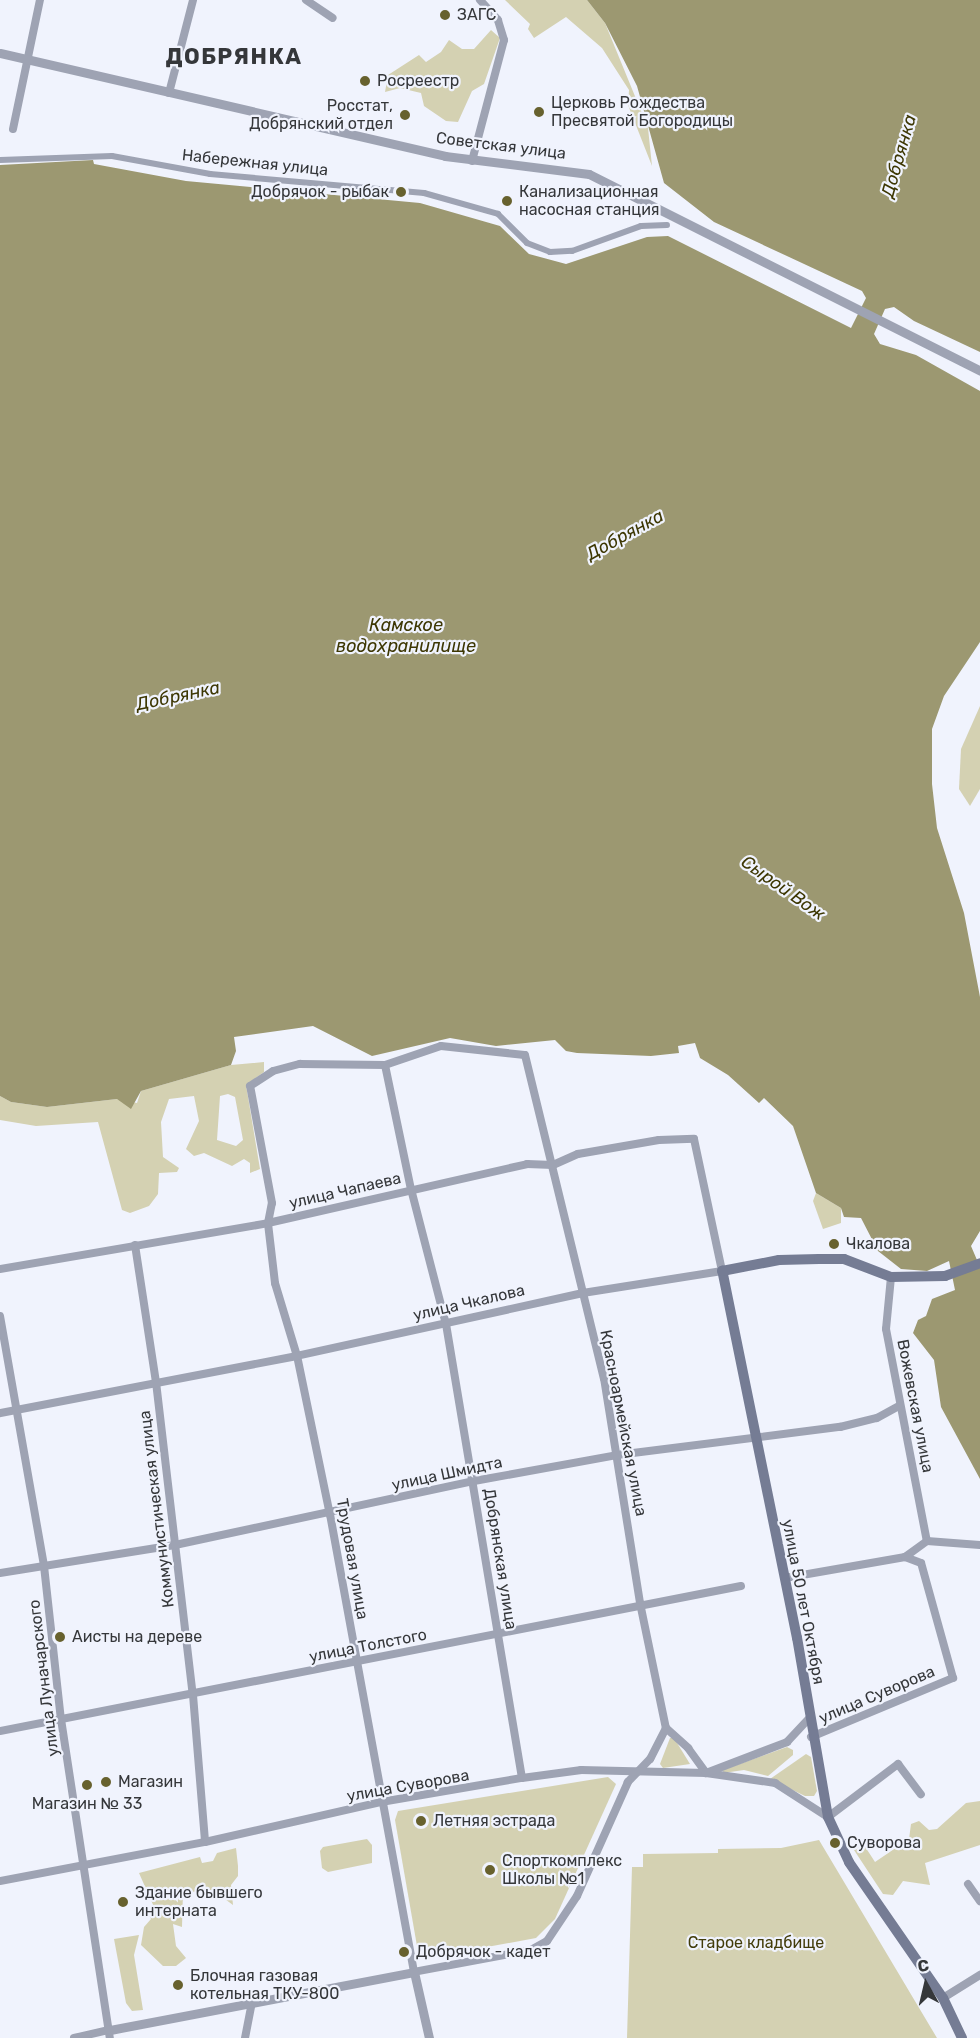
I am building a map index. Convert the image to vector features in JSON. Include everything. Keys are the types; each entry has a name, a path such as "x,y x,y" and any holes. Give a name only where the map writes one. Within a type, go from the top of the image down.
{"main road":[{"name":"улица Чкалова","path":"722,1271 779,1260 844,1259 891,1277 945,1276 980,1263"},
{"name":"улица 50 лет Октября","path":"722,1271 754,1436 785,1578 811,1737 828,1817 849,1862 943,1998 962,2038"}],"street":[{"path":"13,129 40,0"},
{"path":"169,93 193,0"},
{"path":"306,0 333,18"},
{"path":"472,161 504,46 498,20 480,0"},
{"name":"Советская улица","path":"0,53 472,161 568,168 645,199 888,321 980,370"},
{"name":"Набережная улица","path":"0,160 112,156 210,174 424,193 498,214 527,243 550,252 572,252 641,226 667,225"},
{"name":"Красноармейская улица","path":"385,1065 441,1046 525,1055 604,1378 640,1603 666,1728"},
{"name":"Трудовая улица","path":"385,1065 300,1064 273,1071 250,1086 272,1203 268,1223 275,1283 297,1356 330,1515 381,1802 429,2038"},
{"name":"Добрянская улица","path":"385,1065 411,1189 446,1324 522,1778"},
{"name":"улица Чапаева","path":"0,1269 268,1223 527,1164 553,1165 578,1154 659,1140 694,1139"},
{"name":"улица 50 лет Октября","path":"694,1139 722,1271"},
{"name":"Коммунистическая улица","path":"135,1245 156,1382 193,1695 205,1842"},
{"name":"улица Чкалова","path":"0,1413 297,1356 583,1293 722,1271"},
{"name":"Вожевская улица","path":"891,1277 886,1329 899,1406 905,1415 927,1541"},
{"name":"улица Луначарского","path":"0,1316 44,1566 61,1719 110,2034"},
{"name":"улица Шмидта","path":"0,1573 175,1545 330,1515 474,1481 617,1455 840,1426 877,1418 899,1406"},
{"path":"785,1578 905,1557 927,1541 980,1545"},
{"name":"улица Суворова","path":"811,1737 953,1678 921,1563 905,1557"},
{"name":"улица Толстого","path":"0,1731 498,1634 640,1603 741,1586"},
{"name":"улица Суворова","path":"0,1881 205,1842 381,1802 522,1778 581,1770 706,1773 787,1742 809,1718"},
{"path":"74,2038 110,2034 252,2001 531,1950 547,1941 568,1913 636,1772 655,1751 666,1728 688,1749 706,1773 775,1783 828,1817 898,1764 921,1794"},
{"path":"968,1884 980,1901"},
{"path":"943,1998 980,1975"},
{"path":"245,2038 252,2001"}],"green space":[{"path":"505,0 587,0 605,23 648,128 652,166 628,105 629,90 602,48 566,17 534,38 528,29 530,24"},
{"path":"491,30 500,38 484,84 472,91 458,122 446,121 424,106 421,93 400,88 385,92 388,75 419,55 426,62 441,52 449,40 462,49 474,49"},
{"path":"980,706 980,789 970,806 959,789 961,749"},
{"path":"264,1062 264,1072 246,1085 260,1169 250,1173 250,1163 244,1159 232,1166 204,1153 194,1156 186,1149 199,1121 194,1096 169,1099 161,1122 163,1157 179,1168 177,1172 159,1173 158,1194 149,1206 130,1213 122,1210 98,1122 36,1126 0,1120 0,1096 11,1102 47,1107 117,1099 137,1103 141,1091 231,1065","holes":["228,1094 235,1097 243,1140 236,1146 217,1140 220,1096"]},
{"path":"816,1193 841,1208 841,1223 823,1229 813,1201"},
{"path":"670,1738 674,1738 690,1764 663,1768 660,1764"},
{"path":"787,1747 793,1750 793,1755 768,1776 744,1770 723,1773 723,1770"},
{"path":"806,1754 811,1757 817,1791 814,1796 805,1796 770,1779"},
{"name":"Спорткомплекс Школы №1","path":"608,1777 616,1784 555,1919 536,1938 427,1958 417,1946 395,1820 398,1811"},
{"path":"980,1801 980,1845 925,1863 930,1885 903,1881 893,1895 883,1894 854,1850 864,1845 875,1862 909,1839 911,1824 919,1821 929,1830 937,1829 966,1803"},
{"path":"367,1839 372,1845 372,1863 328,1872 322,1868 320,1851 323,1847"},
{"name":"Старое кладбище","path":"819,1840 937,2038 627,2038 632,1867 643,1867 643,1854 718,1853 718,1849 781,1848"},
{"path":"236,1848 238,1876 231,1885 233,1905 214,1891 183,1892 182,1927 173,1924 176,1946 186,1958 176,1966 163,1966 141,1945 144,1927 151,1919 145,1908 154,1907 139,1873 200,1857 202,1863 213,1861 217,1853"},
{"path":"139,1935 134,1955 143,2010 132,2011 126,2003 114,1939"}],"water":[{"name":"Камское водохранилище","path":"587,0 980,0 980,352 914,321 894,307 885,309 874,334 880,344 916,355 980,391 980,642 944,696 932,729 932,784 937,828 964,913 980,997 980,1231 971,1246 980,1267 980,1479 941,1407 934,1360 913,1333 918,1320 926,1316 932,1299 955,1290 949,1261 927,1271 901,1269 878,1251 861,1218 844,1217 841,1208 816,1193 793,1126 764,1098 759,1103 728,1075 700,1058 695,1043 678,1046 679,1053 651,1056 577,1053 566,1051 555,1040 496,1046 450,1038 372,1056 313,1026 234,1037 236,1051 231,1065 141,1091 131,1109 117,1099 47,1107 11,1102 0,1096 0,165 93,160 94,164 186,181 420,203 500,226 529,254 566,264 647,237 668,236 851,328 866,298 862,291 714,222 664,183 637,86 605,23"}],"place":[{"name":"ЗАГС","path":"445,15"},
{"name":"Росреестр","path":"365,81"},
{"name":"Церковь Рождества Пресвятой Богородицы","path":"539,112"},
{"name":"Росстат, Добрянский отдел","path":"405,115"},
{"name":"Добрячок - рыбак","path":"401,192"},
{"name":"Канализационная насосная станция","path":"507,201"},
{"name":"Чкалова","path":"834,1244"},
{"name":"Аисты на дереве","path":"60,1637"},
{"name":"Магазин","path":"106,1782"},
{"name":"Магазин № 33","path":"87,1785"},
{"name":"Летняя эстрада","path":"421,1821"},
{"name":"Суворова","path":"835,1843"},
{"name":"Спорткомплекс Школы №1","path":"490,1870"},
{"name":"Здание бывшего интерната","path":"123,1902"},
{"name":"Добрячок - кадет","path":"404,1952"},
{"name":"Блочная газовая котельная ТКУ-800","path":"178,1985"}],"district":[{"name":"ДОБРЯНКА","path":"234,57"}],"water label":[{"name":"Добрянка","path":"899,156"},
{"name":"Добрянка","path":"625,535"},
{"name":"Добрянка","path":"178,696"},
{"name":"Сырой Вож","path":"783,888"}]}
